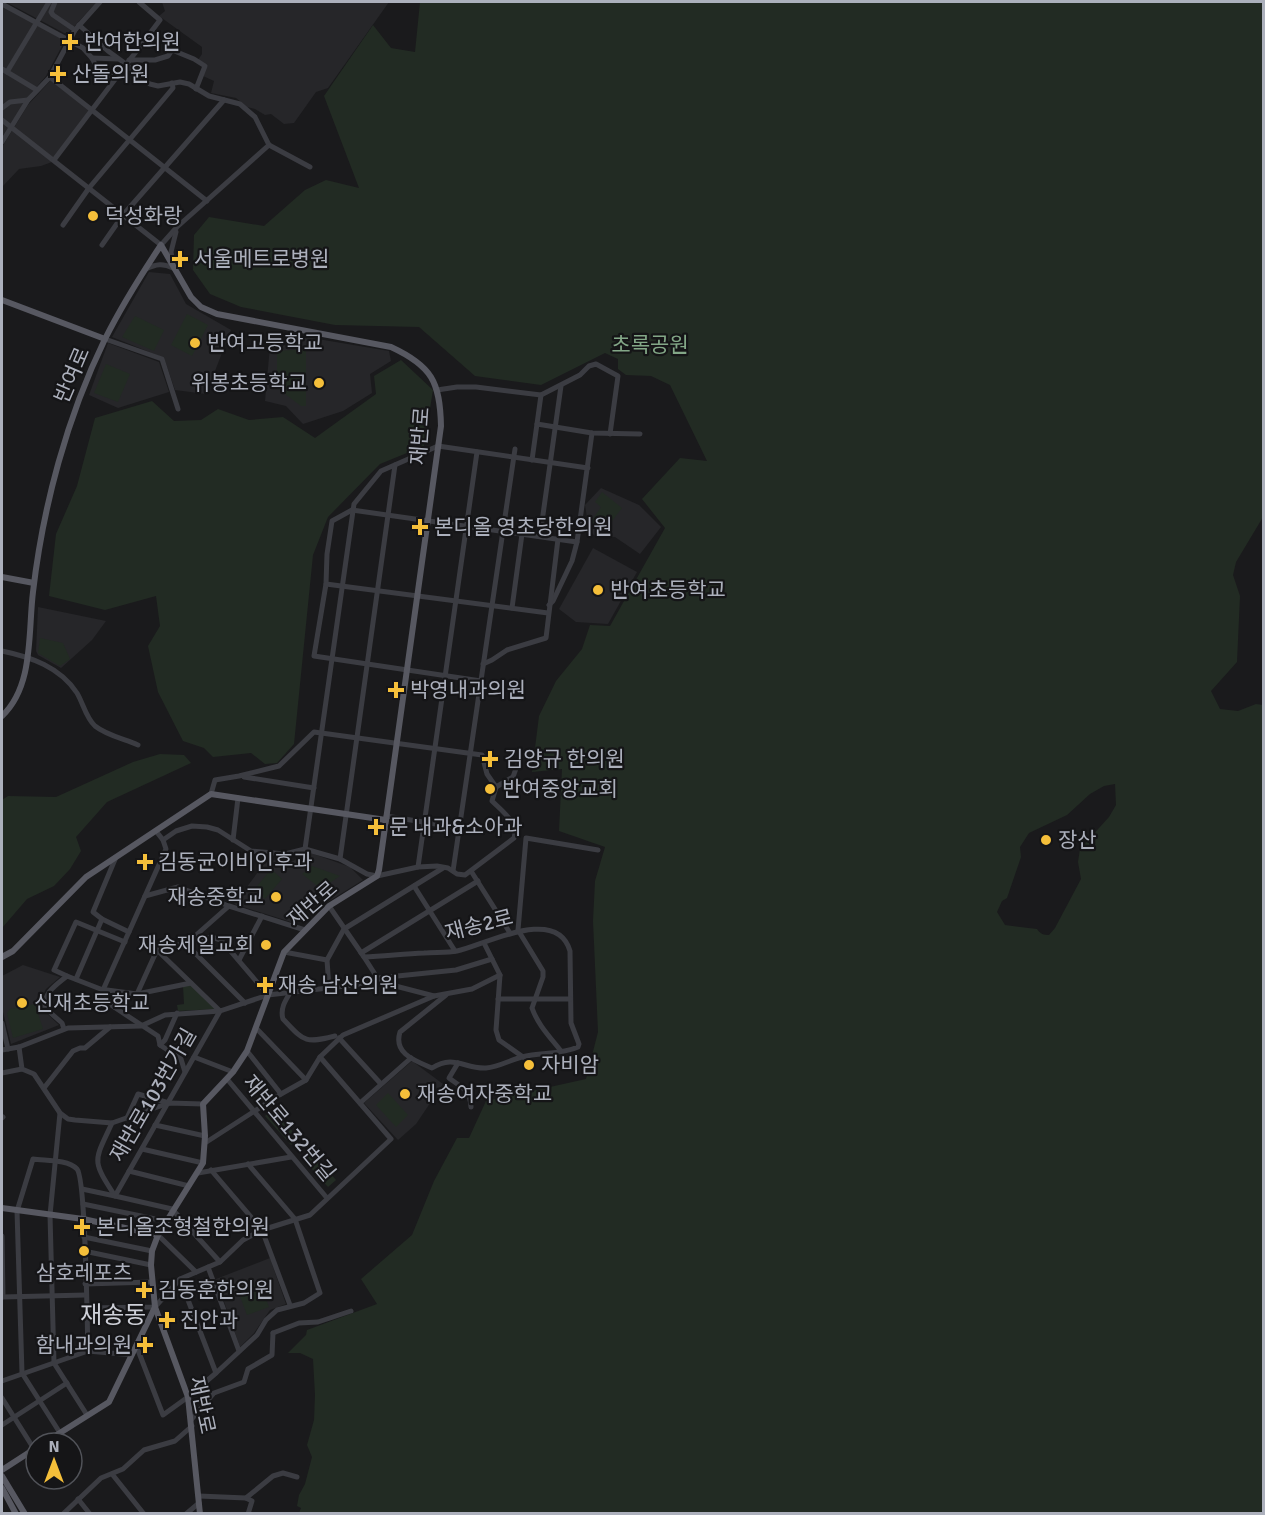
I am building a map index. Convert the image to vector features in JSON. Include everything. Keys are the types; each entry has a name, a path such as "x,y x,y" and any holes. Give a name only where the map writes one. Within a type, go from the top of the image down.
{"main road":[{"name":"재반로","path":"161,245 191,297 201,307 217,314 391,347 406,354 431,375 440,400 441,426 396,743"},
{"name":"반여로","path":"2,716 11,707 21,689 27,656 34,583 46,514 70,423 105,339 144,270 161,245"},
{"path":"2,300 105,339"},
{"path":"2,577 34,583"},
{"path":"377,876 396,743"},
{"path":"2,957 13,951 79,884 116,856 211,794 386,818"},
{"name":"재반로","path":"200,1514 188,1397 155,1307 152,1251 165,1221 203,1162 205,1139 203,1104 233,1072 247,1051 284,952 329,906 377,876"},
{"path":"2,1208 83,1219 158,1234"},
{"path":"63,1431 109,1402 155,1307"},
{"path":"2,1470 24,1455"},
{"path":"2,1476 25,1514"},
{"path":"2,1488 16,1514"}],"street":[{"path":"37,90 4,70 49,2"},
{"path":"55,2 52,8 53,15 77,27 118,59"},
{"path":"2,142 28,100 50,77 77,27 100,2"},
{"path":"54,160 160,20 138,2"},
{"path":"5,4 83,48 95,64 115,79"},
{"path":"92,58 118,59 128,62 155,60 168,56 172,50 205,66 196,88"},
{"path":"128,62 135,74 150,84 158,86 180,82 189,84 208,96 240,104 255,117 269,145 310,167"},
{"path":"50,77 207,201"},
{"path":"63,225 89,188 173,88 172,83"},
{"path":"2,108 10,102 28,100"},
{"path":"102,244 123,215 224,100"},
{"path":"2,120 161,245"},
{"name":"반여로","path":"161,245 177,227 269,145"},
{"path":"173,268 171,252 177,227"},
{"path":"144,270 153,265 166,265 173,268"},
{"path":"105,339 162,359 178,409"},
{"path":"437,390 476,387 542,395 596,364 618,376 610,434"},
{"path":"540,536 561,386"},
{"path":"532,460 542,395"},
{"path":"537,424 592,433 640,434"},
{"path":"549,604 553,601 572,561 577,542 592,433"},
{"path":"305,849 354,504 381,471 438,446 588,468"},
{"path":"453,871 515,449"},
{"path":"418,867 477,452"},
{"path":"340,859 395,465"},
{"path":"481,681 314,656 326,584 327,554 332,521 352,510 577,542"},
{"path":"512,608 522,534"},
{"path":"483,664 507,650 546,638 558,539"},
{"path":"326,584 548,613"},
{"path":"2,651 27,656 47,666 76,692 94,725 138,745"},
{"path":"211,794 215,780 279,766 314,732 482,755 487,774 496,787"},
{"path":"164,840 176,831 198,826 215,828 251,851 285,854 305,849 340,859 367,874 377,876 418,867 444,867 457,874 465,875 514,838 516,832 514,825 492,801 496,787 513,777 520,757"},
{"path":"239,776 314,788"},
{"path":"233,840 238,798"},
{"path":"386,818 460,828"},
{"path":"156,831 164,840 165,849 103,993 111,1005 158,1036 160,1045 181,1059 185,1072"},
{"path":"446,995 400,1032 400,1048 411,1058 432,1068 447,1062 491,1068 523,1057 561,1051 537,1020 532,1008 543,971 518,930 526,838 598,850"},
{"path":"116,856 93,912 129,932"},
{"path":"344,929 444,867"},
{"path":"471,871 510,933"},
{"path":"363,955 478,881"},
{"path":"414,886 455,951"},
{"path":"145,896 178,887 305,930"},
{"path":"186,944 229,906"},
{"path":"329,906 379,980 434,996"},
{"path":"239,960 262,916"},
{"path":"76,980 102,919"},
{"path":"125,942 76,922 54,970 103,990 137,994 191,983"},
{"name":"재반로","path":"284,952 327,960 344,929"},
{"name":"재송2로","path":"363,955 455,951 518,930 547,930 564,939 570,951 571,1023 579,1044 574,1049 561,1051"},
{"path":"157,951 211,937 217,938 225,943 268,995"},
{"path":"484,943 500,975 495,1024 499,1040 523,1057"},
{"path":"186,944 245,1003"},
{"path":"157,951 220,1011"},
{"path":"137,994 157,951"},
{"path":"2,1023 5,1049 18,1047 76,1026 141,1026 165,1014 220,1011 268,995 456,970 492,959"},
{"path":"327,960 329,988"},
{"path":"290,993 283,1004 283,1019 302,1038 315,1041 343,1035 434,996 472,989 500,975"},
{"path":"64,1029 62,1023 45,1008 44,999 67,976"},
{"path":"498,999 570,999"},
{"name":"재반로103번가길","path":"115,1196 220,1011"},
{"path":"160,1045 165,1040 177,1013"},
{"path":"44,1088 73,1051 86,1048 110,1027"},
{"path":"256,1028 306,1080"},
{"path":"155,1125 205,1139 254,1113 306,1080 320,1057 337,1037"},
{"path":"337,1037 381,1084"},
{"path":"18,1047 22,1069"},
{"path":"247,1051 281,1094"},
{"path":"194,1057 233,1072"},
{"path":"86,1308 155,1307 180,1279 220,1262 243,1240 262,1230 310,1215 391,1139 320,1057"},
{"path":"360,1103 411,1058"},
{"path":"447,1062 446,1066 453,1071"},
{"path":"458,1063 449,1078 467,1091 470,1095 471,1107"},
{"path":"2,1073 22,1069 34,1074 60,1113 75,1120 112,1123 169,1103"},
{"name":"재반로132번길","path":"227,1079 327,1198"},
{"path":"127,1118 138,1094 169,1103 203,1104"},
{"path":"60,1113 50,1215 54,1363 87,1415"},
{"path":"112,1123 98,1153 97,1166 115,1196"},
{"path":"142,1149 203,1162"},
{"path":"198,1173 291,1157"},
{"path":"59,1431 22,1373 17,1210 33,1159 70,1164 77,1169 80,1175 83,1204 87,1351"},
{"path":"136,1345 163,1415 216,1373 257,1335 261,1327 277,1310 304,1303 320,1293 295,1219 248,1164"},
{"path":"211,1170 262,1230 290,1305"},
{"path":"129,1171 189,1186"},
{"path":"82,1189 172,1209 220,1262"},
{"path":"83,1204 165,1221"},
{"path":"158,1234 196,1272"},
{"path":"2,1236 2,1297 86,1295"},
{"path":"84,1237 152,1251"},
{"path":"84,1251 151,1265"},
{"path":"208,1267 239,1351"},
{"path":"180,1279 216,1373"},
{"path":"86,1284 152,1282"},
{"path":"261,1327 273,1333 300,1323 318,1322 351,1311"},
{"path":"63,1514 101,1478 128,1465 144,1450 175,1441 214,1394 244,1382 248,1369 272,1355 273,1333"},
{"path":"2,1381 87,1351 132,1354"},
{"path":"2,1425 67,1383"},
{"path":"2,1398 24,1432"},
{"path":"246,1498 273,1476 283,1473 297,1477"},
{"path":"112,1474 143,1513"},
{"path":"186,1514 199,1499 223,1496 246,1498 252,1501 248,1514"},
{"path":"78,1499 90,1514"}],"shaded area":[{"path":"6,2 97,2 68,33 64,33"},
{"path":"162,2 389,2 328,88 316,92 294,123 284,124 271,114 265,115 247,107 236,98 211,93 214,81 203,76 207,65 198,60 202,54 202,47 159,16 165,11"},
{"path":"2,6 62,39 63,44 46,76 29,96 2,137"},
{"path":"51,80 89,111 52,162 19,169 2,187 2,147 28,105"},
{"path":"149,272 170,274 186,304 231,330 206,394 175,390 164,358 112,337"},
{"name":"위봉초등학교","path":"306,337 389,351 391,361 370,374 372,393 343,411 303,424 286,406 265,401 270,346 294,345"},
{"path":"108,343 159,362 169,392 118,408 89,395"},
{"path":"601,488 639,505 661,527 640,554 615,537 595,536 589,530 585,505"},
{"name":"반여초등학교","path":"593,548 637,572 608,624 576,622 559,609"},
{"path":"38,607 106,621 92,640 61,668 38,655 36,651"},
{"name":"재송중학교","path":"308,852 350,867 363,880 326,903 318,889 291,922 234,904 267,860 293,861"},
{"name":"신재초등학교","path":"23,965 60,977 46,989 42,997 43,1010 59,1025 11,1044 2,1008 2,976"},
{"name":"재송여자중학교","path":"412,1061 443,1084 416,1124 398,1140 364,1103"},
{"path":"270,1258 286,1304 270,1310 254,1333 240,1347 216,1279"}],"green space":[{"name":"초록공원","path":"420,2 1263,2 1263,517 1236,562 1233,575 1240,596 1237,662 1211,691 1220,709 1238,711 1256,704 1263,705 1263,1513 299,1513 301,1508 297,1506 299,1495 305,1484 312,1457 307,1445 314,1420 313,1359 300,1353 288,1353 306,1335 307,1330 377,1304 361,1279 412,1235 434,1181 457,1138 469,1138 486,1101 586,1079 598,1032 593,921 595,881 605,847 559,831 562,769 532,772 539,716 556,681 582,649 590,625 610,626 665,528 642,499 680,458 707,461 670,385 651,376 626,375 618,369 618,359 605,353 541,385 475,376 419,327 335,325 241,307 210,294 193,270 194,235 209,217 264,226 305,190 326,180 359,188 324,96 373,25 391,48 415,52","holes":["1115,784 1116,805 1109,817 1080,849 1078,862 1081,879 1049,935 1042,934 1037,929 1005,925 997,912 1002,901 1007,898 1021,857 1020,847 1029,833 1067,815 1090,794 1104,786"]},
{"path":"187,314 208,325 192,356 171,345"},
{"path":"135,316 164,330 154,351 122,337"},
{"path":"306,349 306,406 301,406 277,388 277,351"},
{"path":"401,360 433,390 424,446 380,464 328,517 313,555 294,744 277,763 265,764 251,753 213,757 204,748 183,741 158,692 148,646 160,626 156,596 105,610 49,596 56,534 77,486 95,418 152,401 174,421 201,420 218,409 249,420 283,417 315,438 376,394 374,376"},
{"path":"106,364 130,374 118,402 94,393"},
{"path":"602,492 622,508 606,529 601,531 593,527 592,520 601,507 595,502"},
{"path":"40,638 63,643 70,659 60,666 38,653"},
{"path":"160,754 184,755 191,763 107,802 76,837 81,851 70,869 54,886 27,899 2,928 2,800 8,796 56,797 133,762"},
{"path":"312,866 340,876 321,889 302,874"},
{"path":"271,869 282,879 265,899 254,890"},
{"path":"190,984 217,1009 178,1011 177,1005 184,1004 183,986"},
{"path":"35,1004 43,1029 13,1038 7,1013 10,1009"},
{"path":"388,1093 408,1115 396,1127 376,1105"},
{"path":"272,1110 299,1138 291,1145 265,1116"},
{"path":"311,1151 336,1180 328,1187 302,1158"},
{"path":"260,1282 269,1307 247,1315 238,1291"}],"place":[{"name":"반여한의원","path":"70,42"},
{"name":"산돌의원","path":"58,74"},
{"name":"덕성화랑","path":"93,216"},
{"name":"서울메트로병원","path":"180,259"},
{"name":"반여고등학교","path":"195,343"},
{"name":"위봉초등학교","path":"319,383"},
{"name":"본디올 영초당한의원","path":"420,527"},
{"name":"반여초등학교","path":"598,590"},
{"name":"박영내과의원","path":"396,690"},
{"name":"김양규 한의원","path":"490,759"},
{"name":"반여중앙교회","path":"490,789"},
{"name":"문 내과&소아과","path":"376,827"},
{"name":"장산","path":"1046,840"},
{"name":"김동균이비인후과","path":"145,862"},
{"name":"재송중학교","path":"276,897"},
{"name":"재송제일교회","path":"266,945"},
{"name":"재송 남산의원","path":"265,985"},
{"name":"신재초등학교","path":"22,1003"},
{"name":"자비암","path":"529,1065"},
{"name":"재송여자중학교","path":"405,1094"},
{"name":"본디올조형철한의원","path":"82,1227"},
{"name":"삼호레포츠","path":"84,1251"},
{"name":"김동훈한의원","path":"144,1290"},
{"name":"진안과","path":"167,1320"},
{"name":"함내과의원","path":"145,1345"}],"district":[{"name":"재송동","path":"113,1315"}]}
